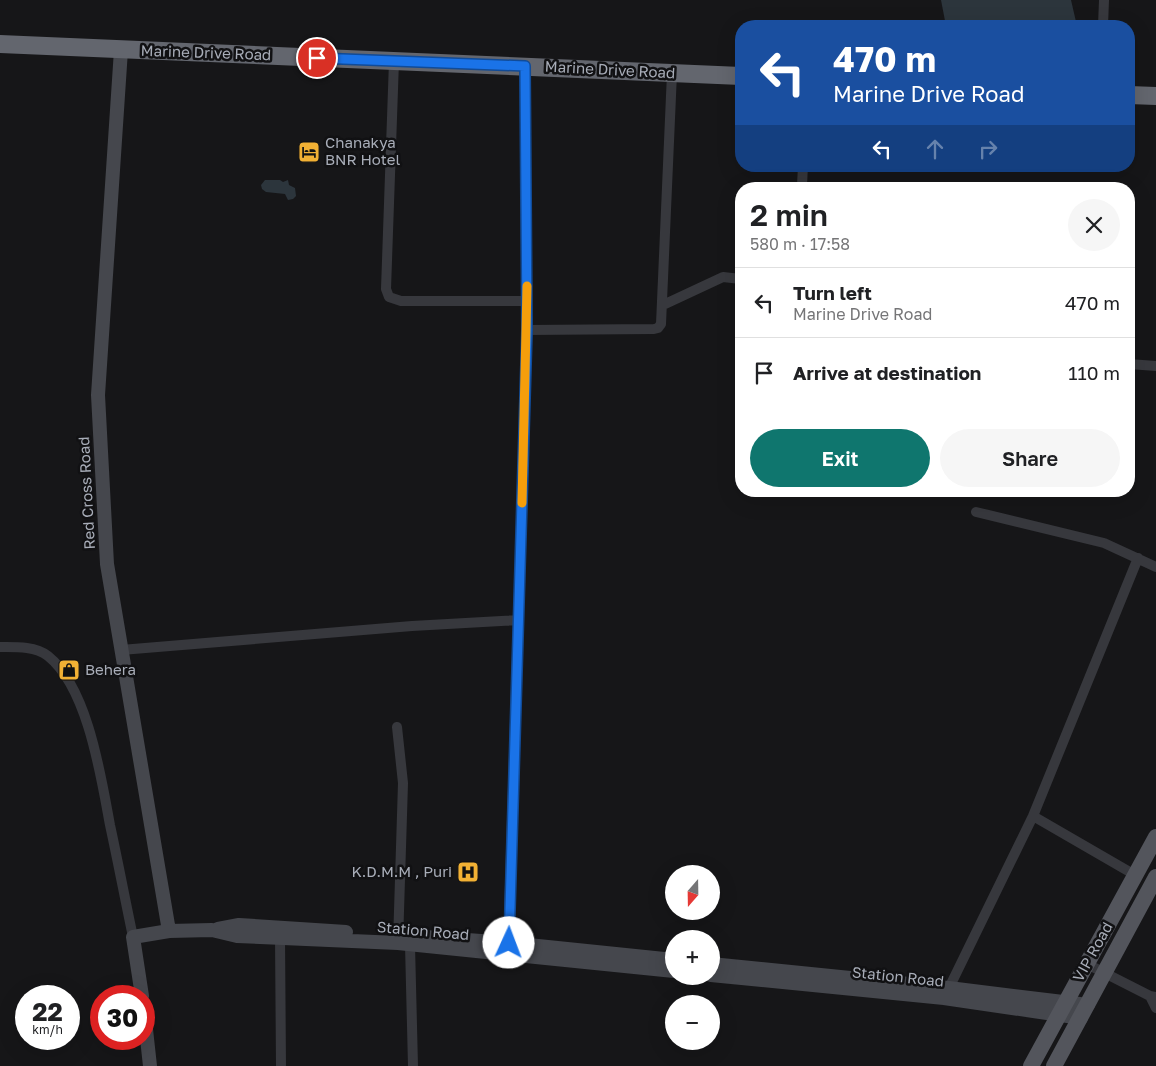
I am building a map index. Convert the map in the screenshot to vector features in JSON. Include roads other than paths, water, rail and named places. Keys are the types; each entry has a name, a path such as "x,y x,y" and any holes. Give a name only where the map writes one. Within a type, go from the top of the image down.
{"highway":[{"name":"Marine Drive Road","path":"0,44 735,76"},
{"path":"1135,95 1156,96"}],"main road":[{"name":"Red Cross Road","path":"121,50 98,395 107,564 169,931"},
{"name":"VIP Road","path":"1031,1066 1156,837"},
{"name":"VIP Road","path":"1054,1066 1156,877"},
{"path":"212,930 239,925 402,941"},
{"name":"Station Road","path":"133,937 169,931 212,930 237,936 402,941 508,949 665,970"},
{"path":"133,937 140,985"},
{"path":"508,949 665,959"},
{"path":"720,965 949,988 1062,1009"},
{"name":"Station Road","path":"720,976 1084,1011"},
{"path":"148,1050 150,1066"}],"street":[{"path":"1104,0 1104,20"},
{"path":"394,61 386,289 389,297 401,301 527,301"},
{"path":"508,949 527,330 525,66"},
{"path":"527,330 654,329 661,324 672,73"},
{"path":"663,305 723,277 735,278"},
{"path":"1135,364 1156,366"},
{"path":"976,512 1104,543 1156,567"},
{"path":"949,988 1034,816 1138,558"},
{"path":"121,650 412,626 519,620"},
{"path":"0,647 22,646 47,655 62,671 72,688 94,742 133,937"},
{"path":"397,727 403,783 402,941 413,1066"},
{"path":"1034,816 1135,875"},
{"path":"280,938 280,1066"},
{"path":"1087,964 1153,996 1156,1008"}],"place":[{"name":"Chanakya BNR Hotel","path":"309,152"},
{"name":"Behera","path":"69,670"},
{"name":"K.D.M.M , Puri","path":"468,872"}]}
